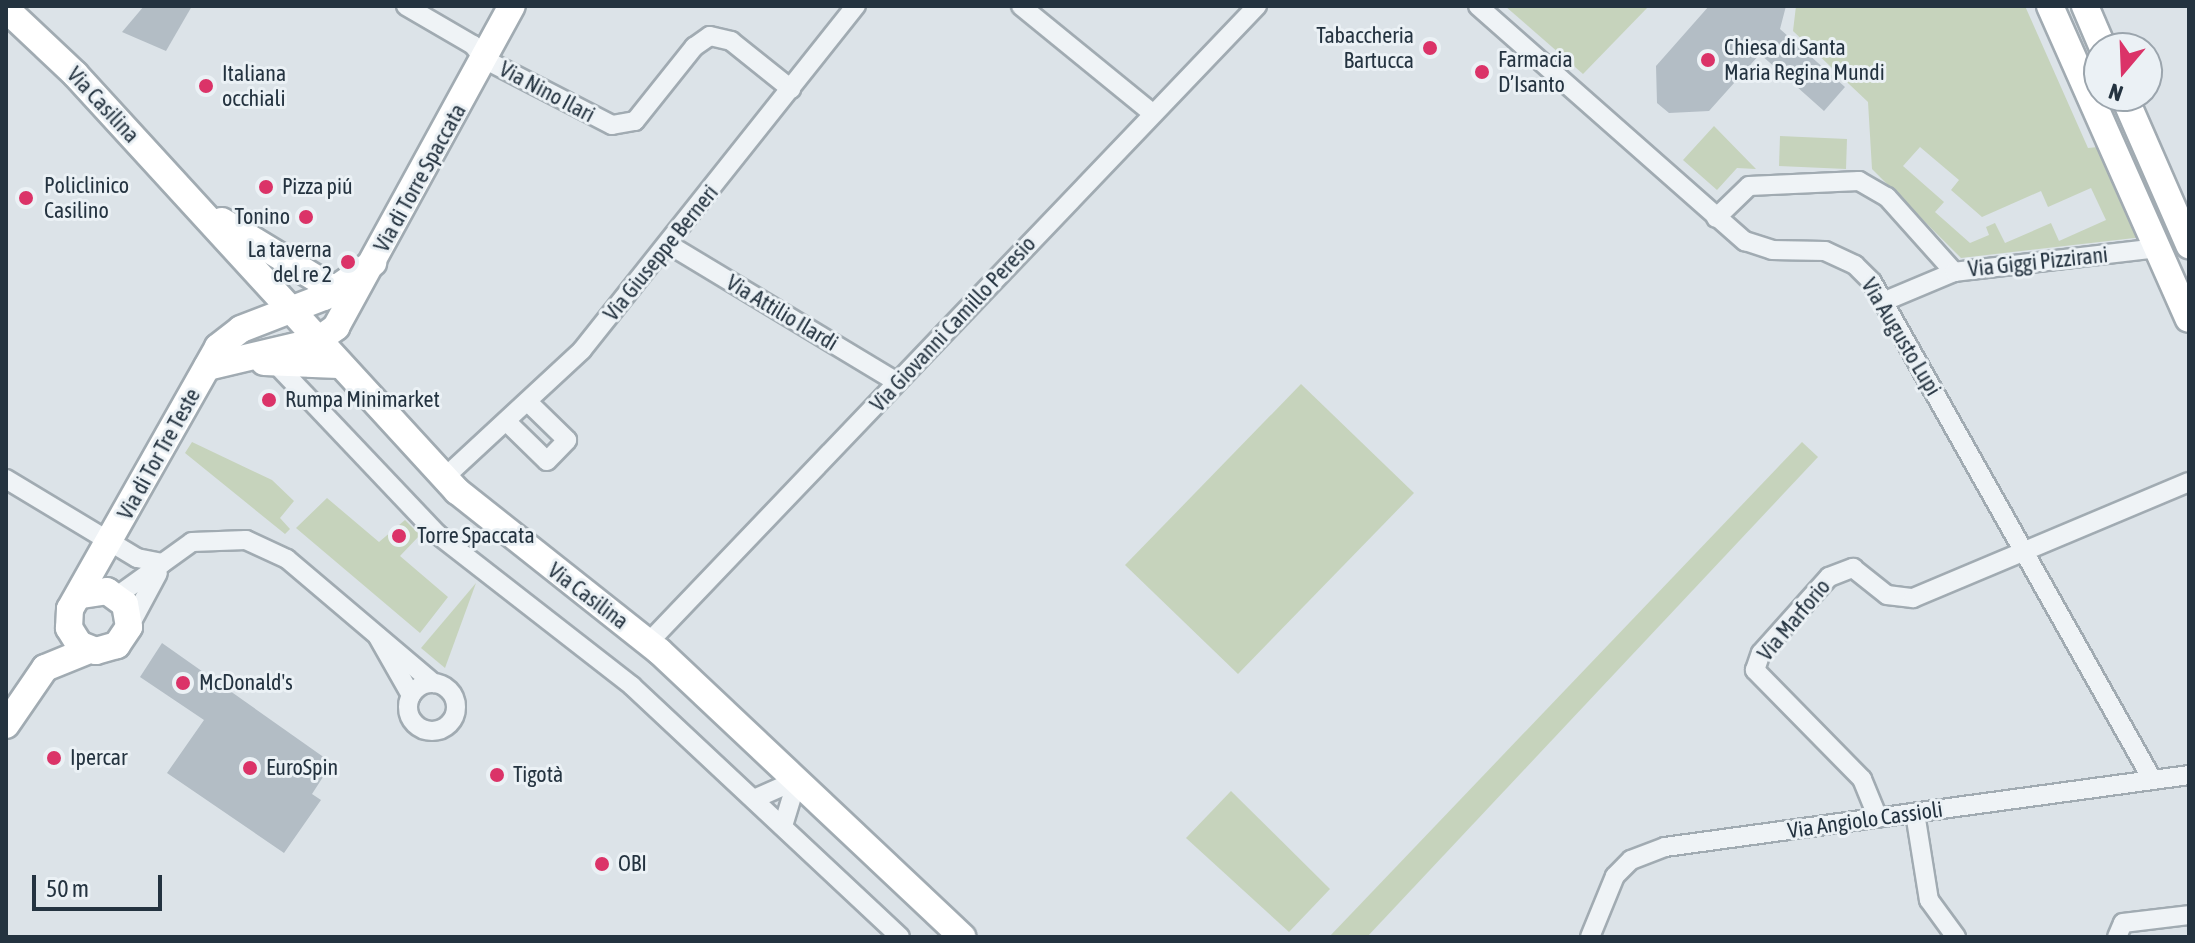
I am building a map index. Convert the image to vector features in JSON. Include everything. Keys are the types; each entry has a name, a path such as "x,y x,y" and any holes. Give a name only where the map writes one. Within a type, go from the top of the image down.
{"street":[{"path":"406,6 473,45 484,59"},
{"name":"Via di Torre Spaccata","path":"317,341 336,327 512,6"},
{"name":"Via Giuseppe Berneri","path":"444,478 508,423 582,350 856,6"},
{"path":"1021,6 1152,113"},
{"name":"Via Giovanni Camillo Peresio","path":"649,642 1257,6"},
{"name":"Via Augusto Lupi","path":"1478,6 1716,218 1757,247 1842,257 1885,301 2152,779"},
{"path":"2050,6 2189,319"},
{"path":"2085,6 2096,32"},
{"name":"Via Casilina","path":"6,9 196,205 444,478 500,530 649,642 963,937"},
{"name":"Via Nino Ilari","path":"484,59 619,127 639,118 694,47 710,36 731,41 791,89"},
{"path":"2131,112 2187,234"},
{"name":"Via Giggi Pizzirani","path":"1716,218 1749,186 1859,181 1887,197 1954,272 2158,248"},
{"name":"Via Casilina","path":"196,205 335,290"},
{"name":"Via Attilio Ilardi","path":"668,244 897,382"},
{"path":"292,312 335,290 373,263"},
{"path":"1885,301 1954,272"},
{"name":"Via di Tor Tre Teste","path":"6,725 27,689 40,658 68,624 207,367 232,334 292,312"},
{"name":"Via di Tor Tre Teste","path":"207,367 317,341"},
{"name":"Via di Tor Tre Teste","path":"233,359 339,365"},
{"name":"Via Casilina","path":"274,362 437,534 632,686 900,937"},
{"path":"508,423 547,461 567,440 529,403"},
{"path":"6,479 112,542"},
{"name":"Via Marforio","path":"1878,818 1867,786 1763,683 1757,658 1842,568 1859,571 1887,595 1909,599 2189,482"},
{"name":"Via di Tor Tre Teste","path":"115,594 199,540 254,542 287,559 371,628 455,701 444,727 431,731 413,721 411,695 371,628"},
{"name":"Via di Tor Tre Teste","path":"112,542 137,558 163,563"},
{"name":"Via di Tor Tre Teste","path":"112,542 115,594 127,608 129,627"},
{"name":"Via di Tor Tre Teste","path":"27,689 57,660 89,650 114,647 129,627 163,563"},
{"path":"82,595 115,594"},
{"path":"68,624 89,650"},
{"path":"411,695 433,683"},
{"name":"Via Angiolo Cassioli","path":"1590,937 1610,884 1644,854 2189,775"},
{"path":"754,799 797,780"},
{"path":"783,826 797,780"},
{"path":"1915,813 1929,900 1956,937"},
{"path":"2117,937 2126,922 2189,915"}],"green space":[{"path":"1505,6 1649,6 1583,74"},
{"path":"1796,6 2025,6 2088,148 2098,147 2143,237 1961,258 1872,169 1868,102 1793,31","holes":["1920,147 1959,180 1951,190 1982,217 2041,191 2048,207 2091,188 2106,220 2059,241 2051,223 2005,243 1995,223 1986,227 1989,235 1970,243 1935,212 1944,202 1903,166"]},
{"path":"1714,126 1756,169 1737,168 1717,190 1683,160"},
{"path":"1780,136 1847,139 1846,169 1779,166"},
{"path":"1301,384 1414,493 1238,674 1125,565"},
{"path":"192,442 272,480 294,501 280,518 290,529 285,534 185,453"},
{"path":"1802,442 1818,457 1367,937 1329,937"},
{"path":"327,498 379,542 405,520 420,535 400,556 448,597 420,633 296,528"},
{"path":"476,583 445,668 421,648"},
{"path":"1231,791 1330,889 1289,932 1186,838"}],"building":[{"path":"144,6 192,6 166,51 122,32"},
{"name":"Chiesa di Santa Maria Regina Mundi","path":"1709,6 1786,6 1780,29 1845,87 1824,111 1760,54 1709,111 1669,113 1657,103 1656,66"},
{"name":"EuroSpin","path":"162,643 332,763 312,794 321,800 284,853 167,773 204,720 140,677"}],"place":[{"name":"Tabaccheria Bartucca","path":"1430,48"},
{"name":"Chiesa di Santa Maria Regina Mundi","path":"1708,60"},
{"name":"Farmacia D’Isanto","path":"1482,72"},
{"name":"Italiana occhiali","path":"206,86"},
{"name":"Pizza piú","path":"266,187"},
{"name":"Policlinico Casilino","path":"26,198"},
{"name":"Tonino","path":"306,217"},
{"name":"La taverna del re 2","path":"348,262"},
{"name":"Rumpa Minimarket","path":"269,400"},
{"name":"Torre Spaccata","path":"399,536"},
{"name":"McDonald's","path":"183,683"},
{"name":"Ipercar","path":"54,758"},
{"name":"EuroSpin","path":"250,768"},
{"name":"Tigotà","path":"497,775"},
{"name":"OBI","path":"602,864"}]}
